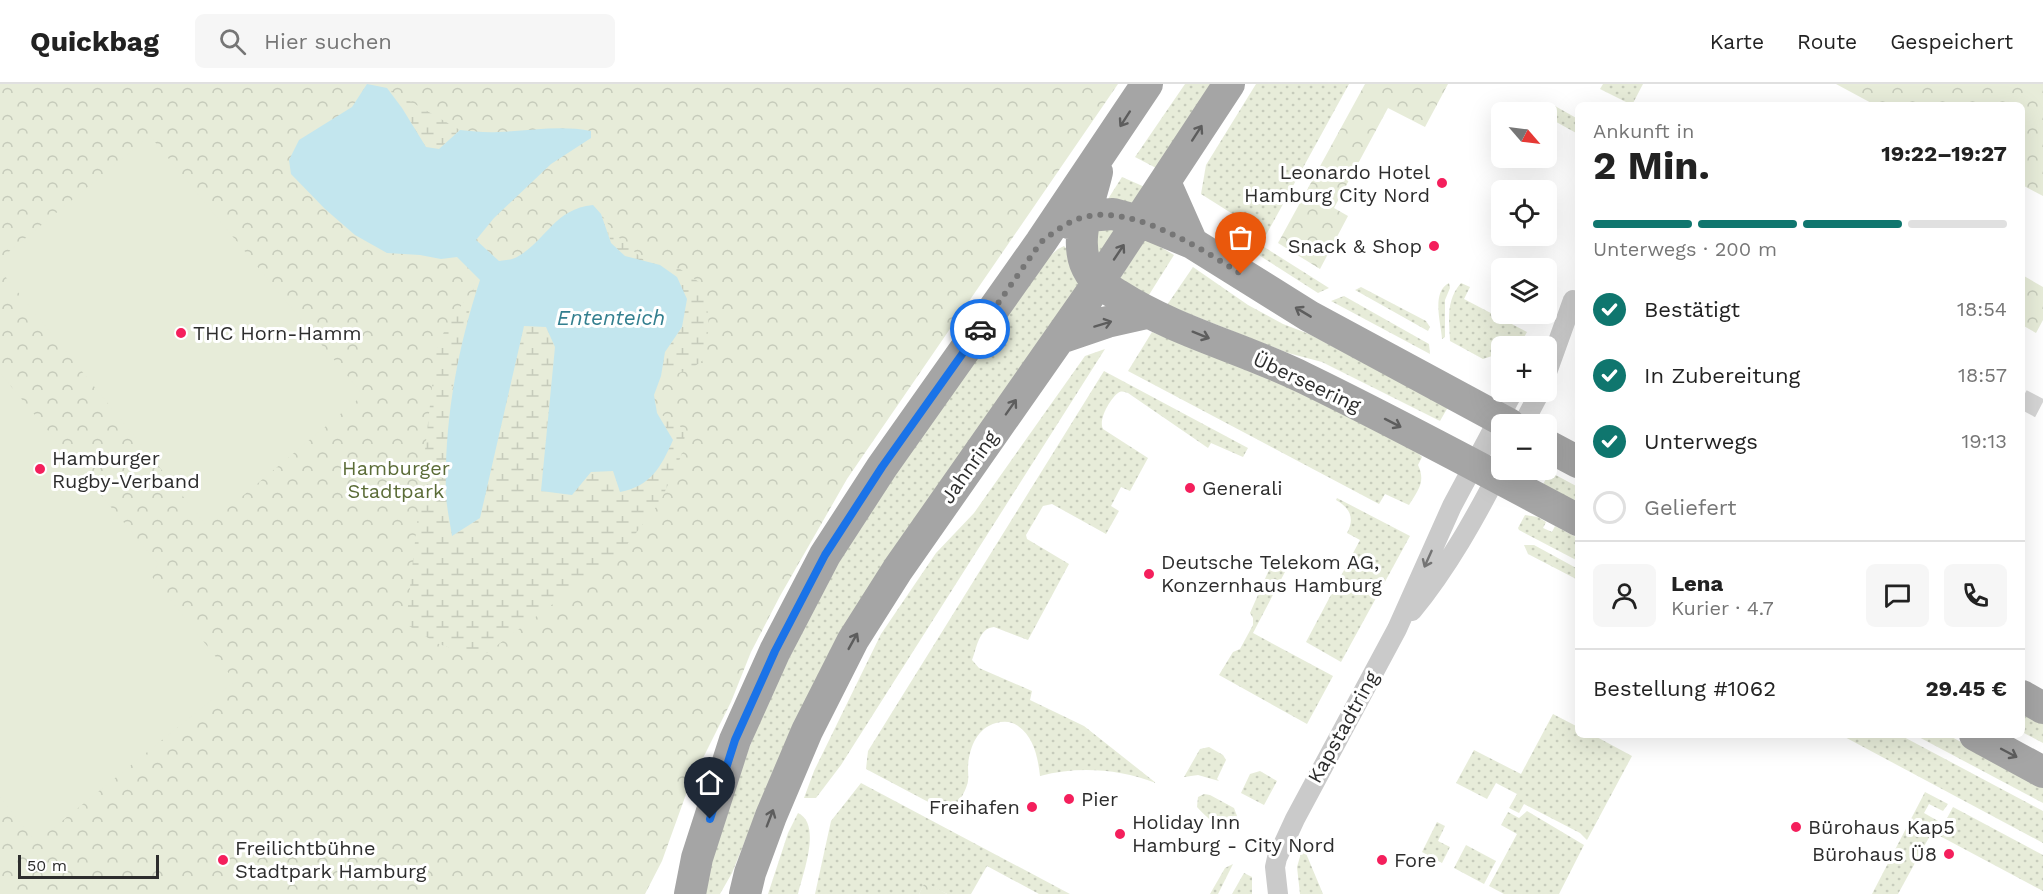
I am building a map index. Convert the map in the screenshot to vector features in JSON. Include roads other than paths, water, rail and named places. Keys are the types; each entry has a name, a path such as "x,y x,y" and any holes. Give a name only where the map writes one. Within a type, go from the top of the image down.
{"main road":[{"path":"690,894 697,858 735,740 775,651 825,555 882,467 1041,242 1148,84"},
{"name":"Jahnring","path":"747,883 771,816 807,731 853,640 898,569 1098,283 1229,84"},
{"name":"Überseering","path":"1102,153 1082,238 1082,256 1098,283 1146,313 1303,377 1490,469 1575,518"},
{"path":"1165,182 1192,243"},
{"path":"1041,242 1054,231 1087,216 1113,214 1139,221 1192,243 1309,316 1493,414"},
{"path":"1059,338 1107,322 1146,313"},
{"path":"1557,451 1575,460"},
{"path":"2025,698 2043,708"},
{"path":"1981,738 2043,772"}],"street":[{"path":"1548,336 1575,295"},
{"path":"1557,345 1575,295"},
{"path":"1519,414 1530,402"},
{"name":"Kapstadtring","path":"1278,894 1275,867 1277,858 1303,802 1397,629 1452,506 1490,469"}],"water":[{"name":"Ententeich","path":"367,84 387,88 426,147 439,149 460,130 493,132 568,128 591,131 591,138 551,164 494,218 476,240 499,261 513,259 527,250 569,212 593,205 601,214 611,243 625,256 660,265 677,277 687,299 682,327 665,352 661,376 654,395 657,413 673,440 654,474 640,485 620,492 613,471 591,472 572,495 541,491 555,347 546,327 524,326 480,518 452,536 446,496 447,440 459,359 480,280 457,257 441,259 387,253 355,235 325,209 291,174 289,160 299,140 352,107"}],"tunnel":[{"path":"2025,401 2043,410"}],"place":[{"name":"Leonardo Hotel Hamburg City Nord","path":"1442,183"},
{"name":"Snack & Shop","path":"1434,246"},
{"name":"THC Horn-Hamm","path":"181,333"},
{"name":"Hamburger Rugby-Verband","path":"40,469"},
{"name":"Generali","path":"1190,488"},
{"name":"Deutsche Telekom AG, Konzernhaus Hamburg","path":"1149,574"},
{"name":"Pier","path":"1069,799"},
{"name":"Freihafen","path":"1032,807"},
{"name":"Bürohaus Kap5","path":"1796,827"},
{"name":"Holiday Inn Hamburg - City Nord","path":"1120,834"},
{"name":"Bürohaus Ü8","path":"1949,854"},
{"name":"Freilichtbühne Stadtpark Hamburg","path":"223,860"},
{"name":"Fore","path":"1382,860"}],"park label":[{"name":"Hamburger Stadtpark","path":"396,480"}]}
